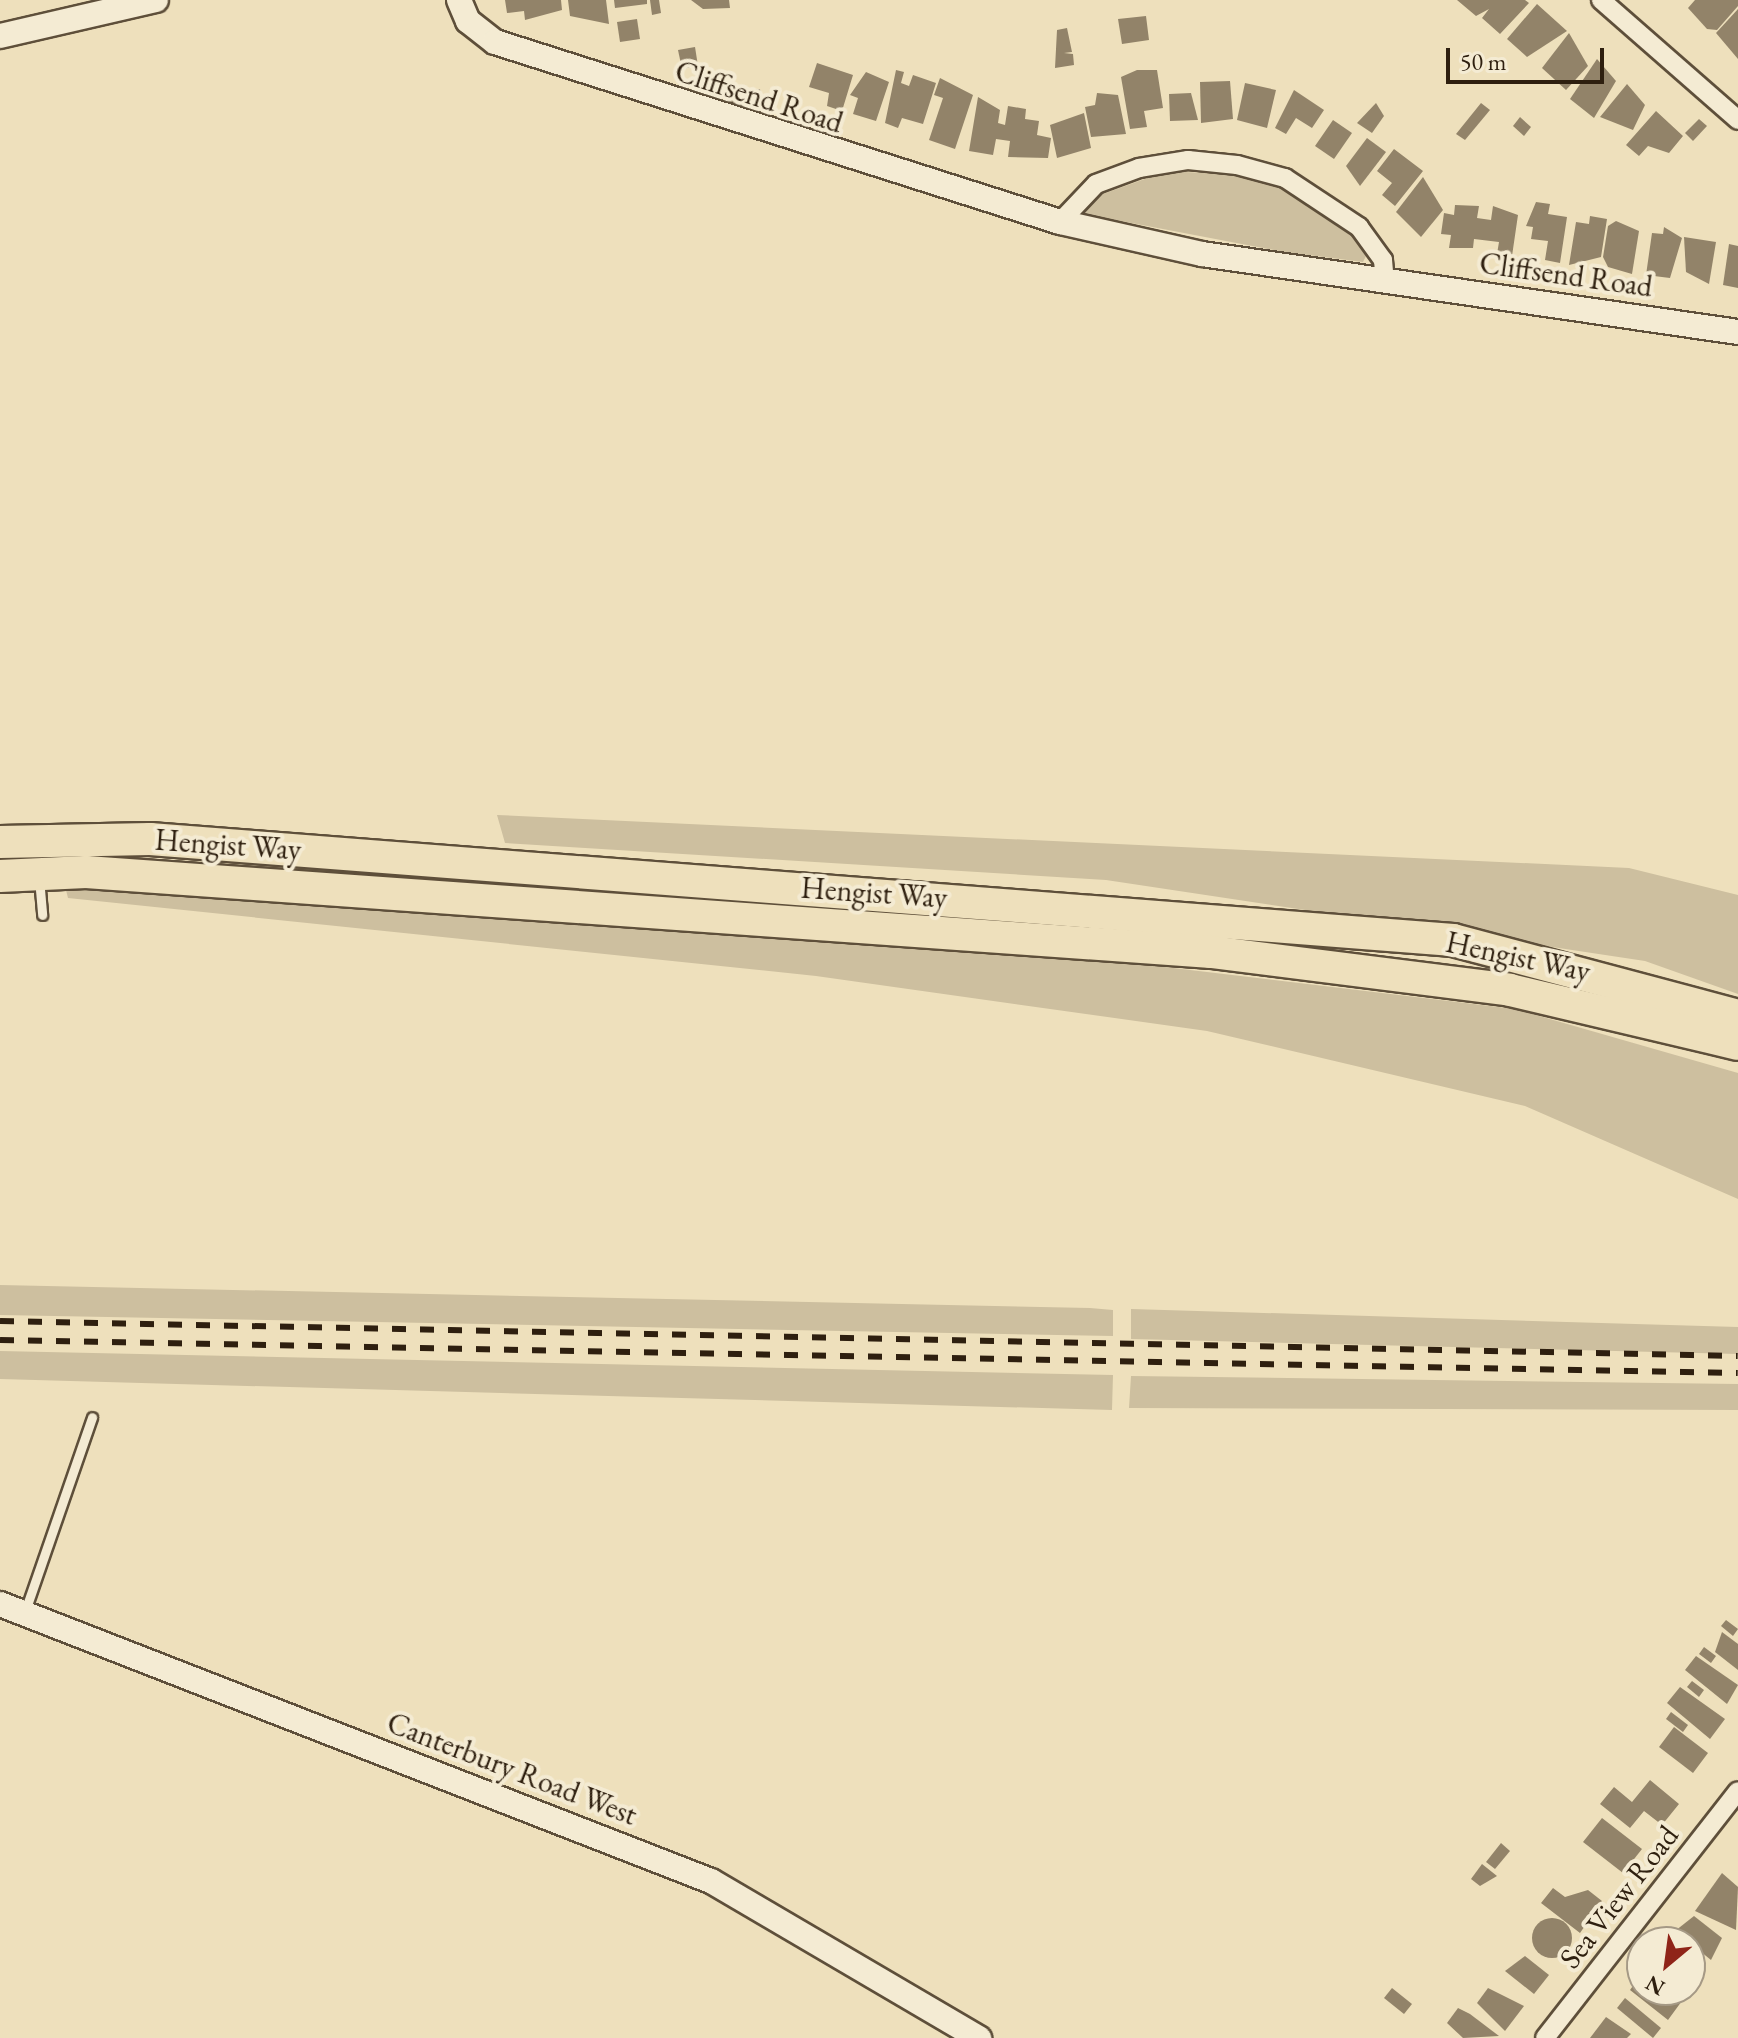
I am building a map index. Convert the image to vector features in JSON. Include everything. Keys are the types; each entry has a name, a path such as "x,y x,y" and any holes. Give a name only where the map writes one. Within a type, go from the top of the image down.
{"highway":[{"name":"Hengist Way","path":"0,842 150,839 1437,939 1661,990 1738,1016"},
{"name":"Hengist Way","path":"0,876 38,873 1211,952 1510,990 1738,1044"}],"street":[{"path":"0,36 156,0"},
{"name":"Cliffsend Road","path":"459,0 468,21 495,42 1060,222 1202,254 1738,332"},
{"path":"1601,0 1738,120"},
{"path":"1060,222 1096,184 1139,168 1188,160 1237,165 1285,178 1359,227 1383,260 1385,281"},
{"name":"Canterbury Road West","path":"0,1604 711,1881 979,2038"},
{"name":"Sea View Road","path":"1545,2038 1738,1791"}],"lane":[{"path":"38,873 42,915"},
{"path":"24,1613 92,1417"}],"shaded area":[{"path":"1167,171 1241,175 1280,186 1352,232 1366,256 1363,262 1284,252 1084,214 1089,199"},
{"path":"497,815 1629,868 1738,895 1738,994 1645,961 1106,880 505,843"},
{"path":"64,882 1165,967 1515,1009 1738,1073 1738,1199 1525,1106 1207,1031 816,976 68,898"},
{"path":"0,1285 1090,1308 1113,1310 1113,1336 0,1315"},
{"path":"1131,1309 1738,1327 1738,1354 1131,1339"},
{"path":"0,1351 1113,1375 1112,1410 0,1379"},
{"path":"1131,1376 1738,1384 1738,1410 1129,1408"}],"building":[{"path":"505,0 561,0 562,10 525,20 524,11 507,13"},
{"path":"568,0 606,0 609,24 570,16"},
{"path":"614,0 647,0 647,4 615,8"},
{"path":"650,0 659,0 661,13 652,15"},
{"path":"691,0 729,0 730,8 703,9"},
{"path":"1457,0 1525,0 1529,3 1500,34 1482,18 1489,9 1476,16"},
{"path":"1695,0 1738,0 1738,6 1717,30 1707,29 1688,8"},
{"path":"1537,4 1567,31 1527,57 1507,39"},
{"path":"1738,9 1738,59 1716,33"},
{"path":"1146,16 1149,40 1122,44 1118,19"},
{"path":"637,19 640,39 620,42 617,22"},
{"path":"1067,28 1072,52 1064,53 1073,54 1074,65 1055,68 1057,30"},
{"path":"1569,33 1588,66 1566,90 1542,68"},
{"path":"695,47 698,66 682,69 678,50"},
{"path":"1597,59 1616,81 1594,118 1570,99"},
{"path":"817,63 853,75 842,111 827,106 829,93 809,87"},
{"path":"896,70 904,72 901,83 909,86 913,75 936,83 923,124 902,118 898,128 885,123"},
{"path":"1137,70 1157,70 1163,108 1144,111 1147,127 1130,129 1121,77"},
{"path":"866,72 889,82 876,121 853,114 858,98 850,95"},
{"path":"940,78 973,95 955,149 929,140 943,98 934,95"},
{"path":"1230,81 1233,119 1201,123 1200,82"},
{"path":"1245,83 1276,90 1267,128 1237,120"},
{"path":"1627,84 1645,105 1633,130 1600,117"},
{"path":"741,85 744,107 727,102 725,86"},
{"path":"760,89 762,107 747,109 745,91"},
{"path":"1294,90 1324,110 1312,128 1296,118 1286,134 1275,128"},
{"path":"1097,93 1118,95 1126,134 1091,137 1085,107 1095,105"},
{"path":"1191,93 1198,120 1170,121 1169,94"},
{"path":"978,97 1000,110 998,123 1005,125 1008,106 1026,109 1025,119 1039,121 1037,135 1051,138 1048,158 1008,157 1010,141 996,139 993,155 969,151"},
{"path":"1376,103 1384,116 1372,133 1357,123"},
{"path":"1481,103 1490,110 1465,140 1456,134"},
{"path":"1656,111 1683,136 1669,153 1648,146 1639,156 1626,145"},
{"path":"1084,113 1091,148 1057,158 1050,125"},
{"path":"1520,117 1531,127 1524,136 1513,126"},
{"path":"1699,119 1707,126 1693,141 1685,133"},
{"path":"1333,120 1352,133 1334,159 1315,146"},
{"path":"1367,138 1386,152 1360,186 1346,166"},
{"path":"1394,149 1423,171 1395,206 1382,195 1392,183 1377,171"},
{"path":"1423,177 1443,210 1421,237 1396,212"},
{"path":"1536,202 1550,204 1548,214 1567,217 1560,263 1545,260 1548,241 1531,239 1533,227 1526,226"},
{"path":"1455,205 1479,206 1477,218 1491,220 1493,206 1518,215 1512,256 1497,254 1499,242 1474,239 1473,248 1449,248 1451,235 1441,234 1444,213 1454,215"},
{"path":"1590,216 1607,219 1601,257 1569,265 1576,222 1589,224"},
{"path":"1616,221 1639,231 1632,274 1608,267 1603,257 1608,226"},
{"path":"1664,227 1682,238 1670,278 1646,275 1652,233 1663,234"},
{"path":"1684,237 1716,242 1709,284 1686,272"},
{"path":"1729,244 1738,246 1738,288 1723,285"},
{"path":"1726,1620 1738,1629 1733,1636 1721,1626"},
{"path":"1722,1632 1738,1644 1738,1670 1715,1652"},
{"path":"1704,1647 1716,1656 1711,1663 1699,1654"},
{"path":"1696,1656 1738,1685 1727,1704 1685,1670"},
{"path":"1692,1681 1704,1690 1699,1697 1687,1687"},
{"path":"1680,1687 1725,1719 1710,1739 1667,1703"},
{"path":"1671,1712 1688,1725 1683,1732 1666,1719"},
{"path":"1674,1727 1708,1753 1693,1773 1659,1747"},
{"path":"1650,1780 1679,1804 1662,1825 1644,1811 1630,1828 1600,1804 1614,1787 1632,1802"},
{"path":"1602,1818 1642,1849 1623,1873 1583,1842"},
{"path":"1501,1843 1510,1851 1495,1869 1486,1862"},
{"path":"1482,1864 1497,1876 1480,1886 1471,1879"},
{"path":"1722,1873 1738,1887 1736,1930 1695,1911"},
{"path":"1553,1888 1565,1897 1588,1890 1602,1901 1580,1933 1541,1903"},
{"path":"1694,1916 1722,1938 1711,1960 1706,1956 1706,1926 1681,1926"},
{"path":"1552,1918 1566,1924 1572,1938 1566,1952 1552,1958 1538,1952 1532,1938 1538,1924"},
{"path":"1525,1956 1549,1975 1534,1994 1505,1971"},
{"path":"1392,1988 1412,2004 1404,2014 1384,1998"},
{"path":"1488,1988 1524,2006 1505,2031 1477,2003"},
{"path":"1625,1998 1626,2006 1635,2006 1661,2028 1653,2038 1617,2008"},
{"path":"1650,2006 1678,2006 1668,2020"},
{"path":"1458,2008 1499,2036 1463,2038 1447,2023"},
{"path":"1606,2017 1631,2034 1627,2038 1590,2038"}],"railway":[{"path":"0,1321 1738,1356"},
{"path":"0,1340 1738,1373"}]}
